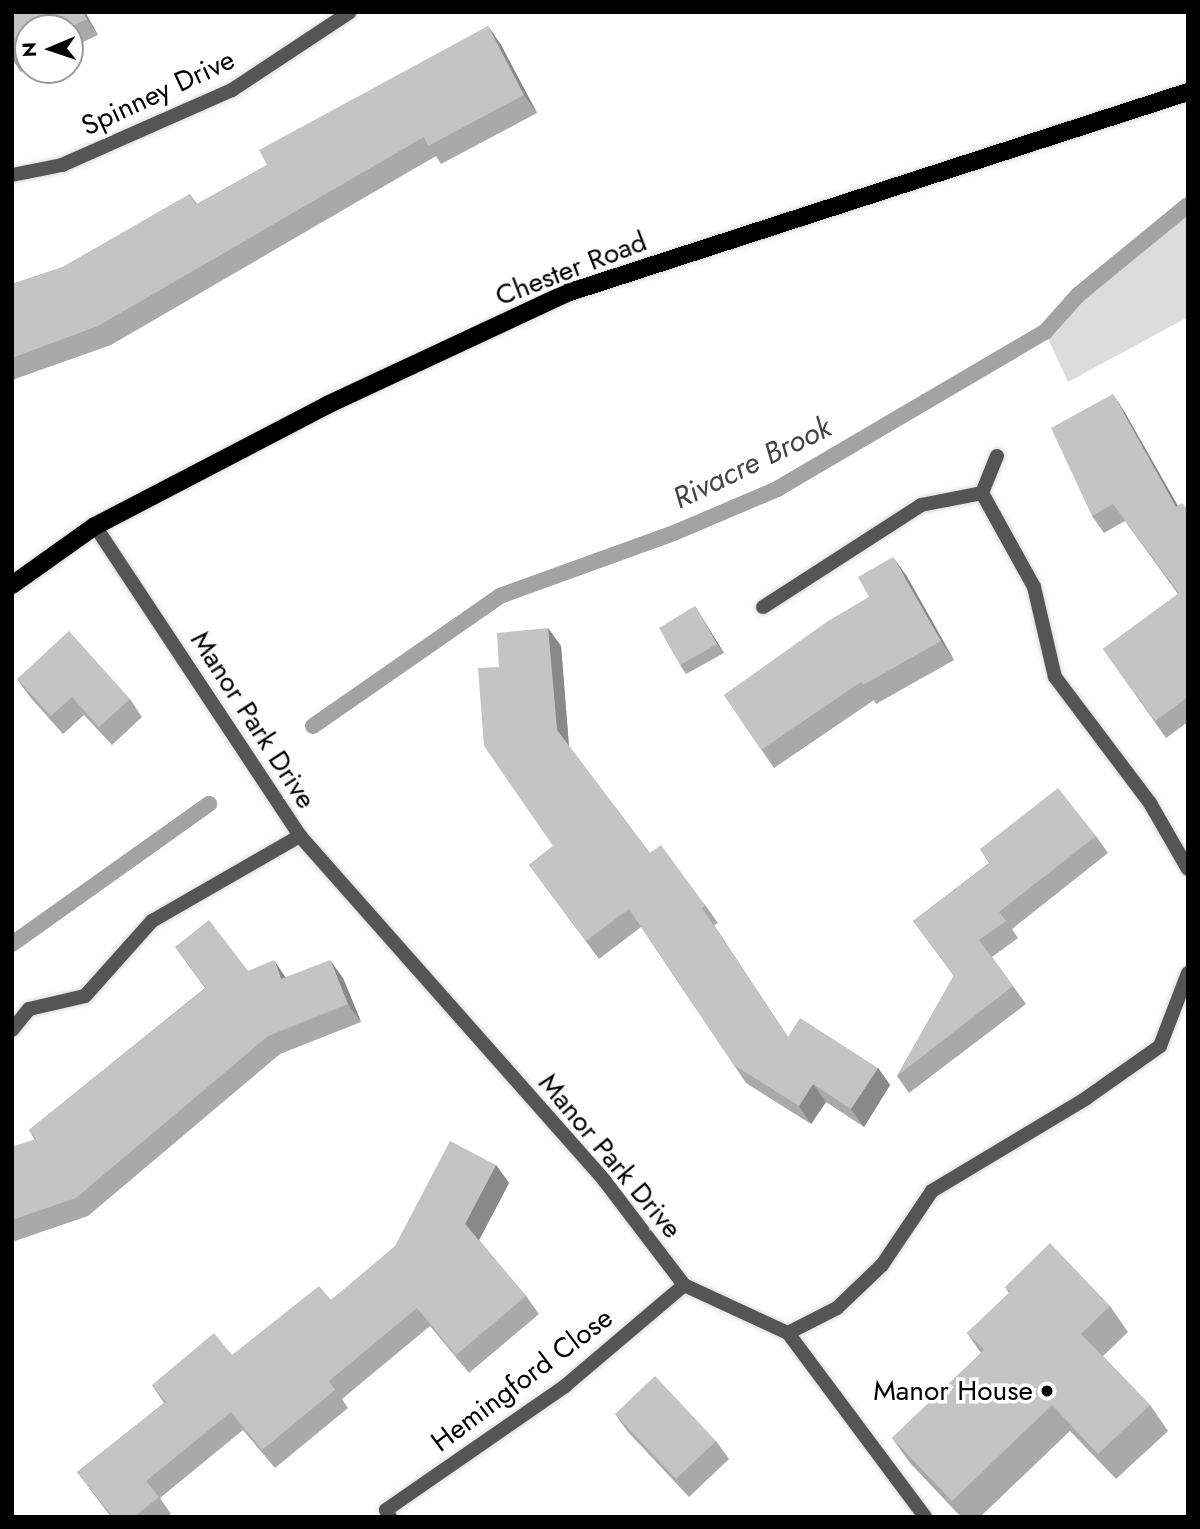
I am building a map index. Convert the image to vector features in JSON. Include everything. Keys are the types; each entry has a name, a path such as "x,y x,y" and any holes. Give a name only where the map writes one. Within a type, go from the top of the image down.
{"main road":[{"name":"Chester Road","path":"12,585 95,526 327,405 567,293 1188,92"}],"street":[{"name":"Spinney Drive","path":"12,175 62,164 232,90 350,12"},
{"path":"982,493 997,456"},
{"path":"762,607 921,505 982,493"},
{"path":"982,493 1034,587 1055,677 1150,803 1188,869"},
{"name":"Manor Park Drive","path":"95,526 300,836 604,1180 684,1285 788,1333"},
{"path":"12,1030 29,1009 85,996 152,920 300,836"},
{"path":"925,1517 788,1333 837,1308 882,1265 932,1191 1085,1099 1160,1046 1188,973"},
{"name":"Hemingford Close","path":"383,1515 565,1386 684,1285"}],"shaded area":[{"path":"1188,205 1188,317 1068,382 1045,332 1078,295"}],"building":[{"path":"12,12 83,12 87,19 84,20 84,14 14,14 12,56"},
{"path":"488,26 524,95 428,146 424,137 98,326 12,358 12,284 63,267 190,194 196,205 267,165 259,150"},
{"path":"1113,394 1176,507 1182,503 1188,510 1188,697 1155,721 1103,649 1179,593 1113,504 1092,516 1051,428"},
{"path":"893,557 941,641 863,685 861,682 761,750 724,695 828,621 869,597 858,577"},
{"path":"695,606 717,644 680,665 659,628"},
{"path":"548,628 557,730 650,853 661,845 705,905 702,908 788,1037 800,1018 878,1068 851,1109 813,1084 799,1106 734,1065 629,909 586,941 529,865 553,846 484,746 478,668 499,667 497,633"},
{"path":"69,631 130,699 99,727 72,697 51,716 17,679"},
{"path":"1058,788 1096,836 999,912 1006,921 979,940 1013,986 897,1076 954,975 913,921 990,863 980,849"},
{"path":"209,920 248,971 274,960 281,979 330,960 348,1004 268,1036 76,1198 12,1220 12,1147 36,1139 29,1130 206,988 175,947"},
{"path":"450,1141 496,1165 465,1224 526,1296 456,1355 417,1308 329,1381 335,1390 262,1450 231,1412 146,1481 159,1497 134,1517 113,1517 77,1472 166,1402 152,1385 214,1333 232,1355 319,1286 331,1300 395,1246"},
{"name":"Manor House","path":"1050,1243 1110,1306 1081,1334 1150,1405 1098,1454 1052,1405 952,1501 892,1438 984,1350 967,1333 1010,1292 1005,1287"},
{"path":"655,1376 716,1441 676,1479 615,1414"}],"waterway":[{"name":"Rivacre Brook","path":"313,726 500,596 674,533 777,489 1045,332 1078,295 1188,205"},
{"path":"12,944 209,804"}],"place":[{"name":"Manor House","path":"1047,1391"}]}
